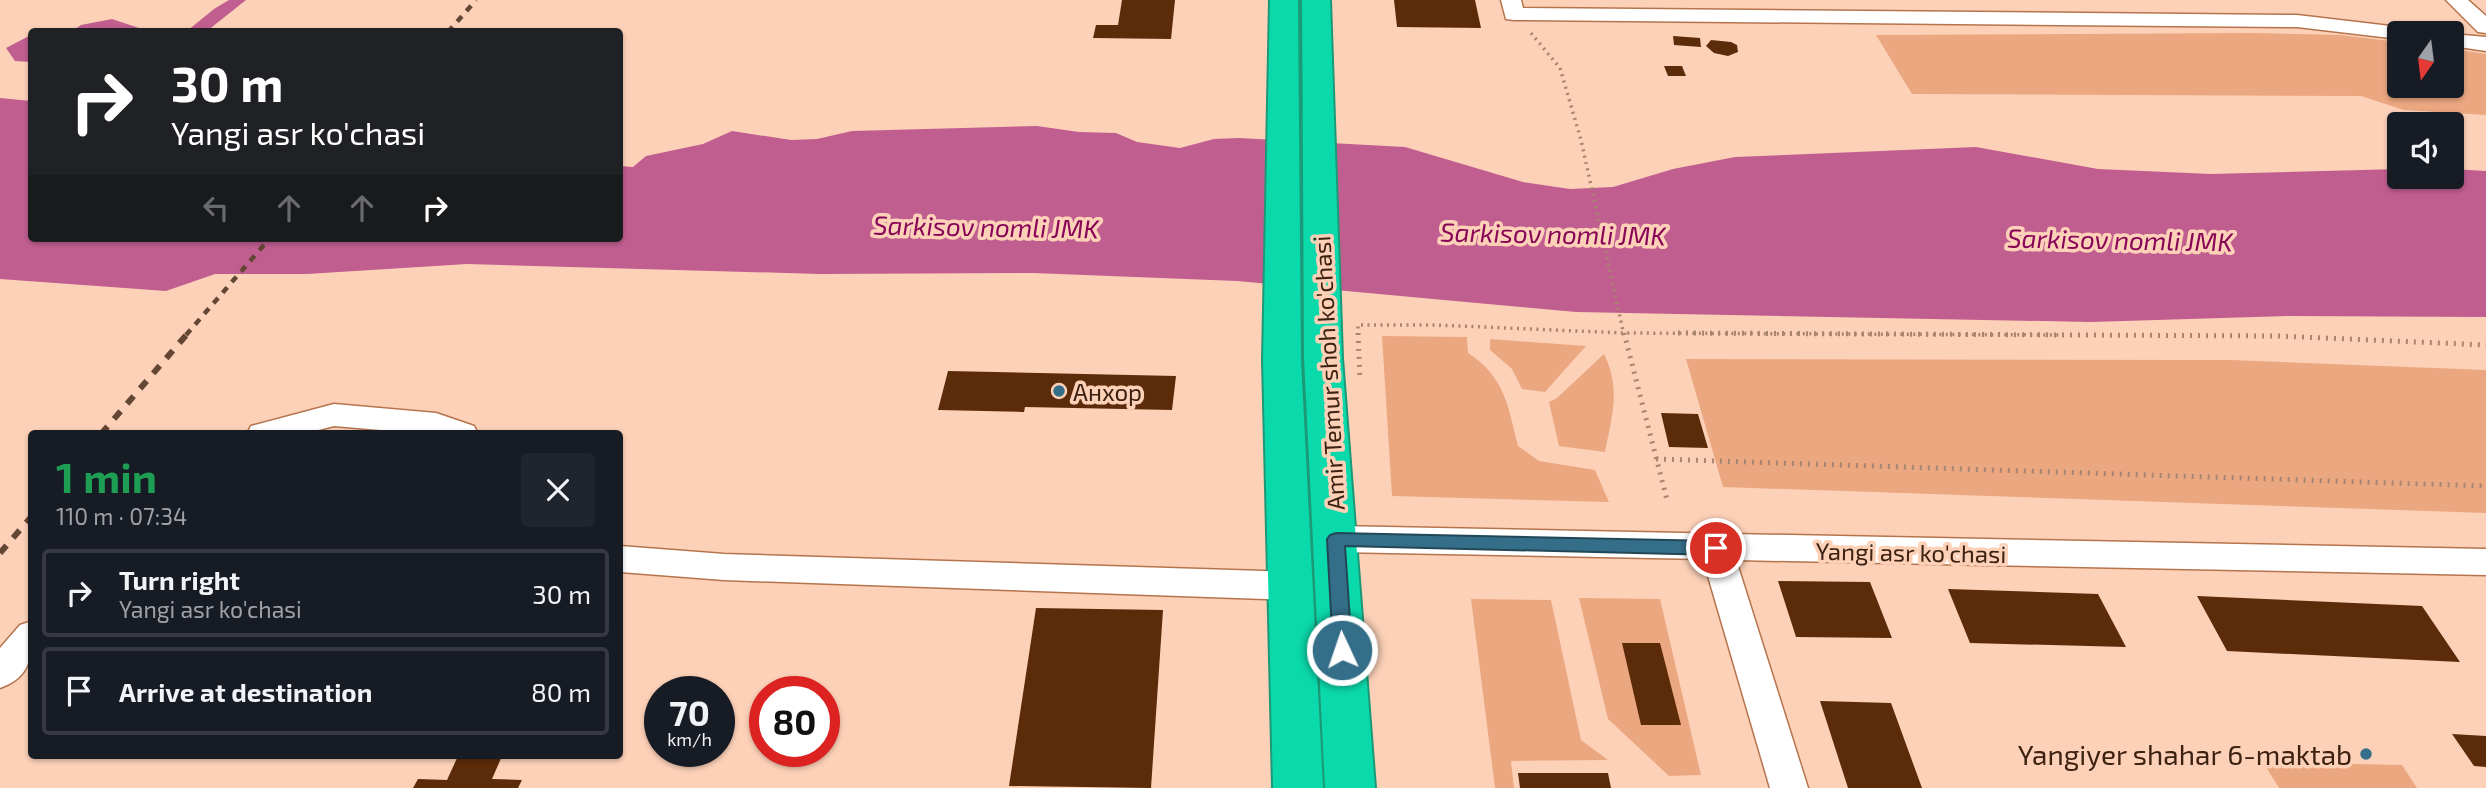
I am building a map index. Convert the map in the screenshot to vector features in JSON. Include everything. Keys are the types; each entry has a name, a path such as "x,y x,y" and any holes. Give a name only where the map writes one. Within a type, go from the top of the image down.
{"highway":[{"name":"Amir Temur shoh ko'chasi","path":"1284,0 1283,105 1303,359 1336,539 1350,788"},
{"name":"Amir Temur shoh ko'chasi","path":"1298,788 1292,586 1318,105 1316,0"}],"street":[{"path":"2456,0 2486,27"},
{"path":"1513,7 2297,21 2387,32"},
{"path":"2464,41 2486,44"},
{"path":"277,430 334,415 436,424 452,430"},
{"name":"Yangi asr ko'chasi","path":"1336,539 2486,562"},
{"path":"1716,548 1789,788"},
{"path":"623,559 724,567 1292,586"},
{"path":"0,673 28,640"}],"path":[{"path":"1513,7 1560,68 1581,140 1622,326 1667,500"},
{"path":"1360,392 1358,325 1436,325 1624,333 2278,336 2486,345"},
{"path":"1656,459 2486,486"}],"shaded area":[{"path":"2251,33 2340,35 2387,41 2387,98 2464,98 2464,51 2486,54 2486,115 2404,110 2361,96 1912,94 1876,35"},
{"path":"1382,336 1467,337 1468,353 1490,372 1503,394 1518,446 1539,461 1595,470 1609,502 1392,496"},
{"path":"1490,339 1586,346 1545,392 1522,389 1512,369 1490,350"},
{"path":"1604,354 1614,391 1605,452 1559,446 1549,402 1557,398"},
{"path":"1686,359 2231,360 2486,370 2486,513 1723,487"},
{"path":"1579,598 1660,599 1701,775 1669,776 1608,719"},
{"path":"1471,599 1551,600 1581,740 1608,760 1511,761 1514,788 1495,788"},
{"path":"2263,762 2402,765 2417,788 2279,788"}],"water":[{"path":"229,0 246,0 211,28 191,28"},
{"path":"112,19 139,28 76,28"},
{"path":"28,37 28,62 15,61 6,48"},
{"name":"Sarkisov nomli JMK","path":"0,98 28,101 28,242 623,242 623,166 633,167 646,156 703,144 732,131 791,140 817,139 852,131 1037,126 1079,132 1116,133 1137,142 1180,148 1214,139 1238,138 1405,147 1523,182 1570,189 1613,187 1673,169 1735,157 1976,147 2098,169 2211,174 2387,169 2387,189 2464,189 2464,170 2486,171 2486,317 2289,316 2091,322 1576,312 1237,281 1033,273 820,274 467,264 307,274 215,274 166,291 0,279"}],"building":[{"path":"1122,0 1175,0 1171,39 1093,38 1096,25 1118,25"},
{"path":"1394,0 1475,0 1481,28 1397,27"},
{"path":"1673,36 1700,38 1701,47 1674,45"},
{"path":"1711,40 1731,42 1737,45 1738,52 1728,56 1714,53 1706,46"},
{"path":"1664,66 1682,66 1686,76 1668,76"},
{"name":"Анхор","path":"948,371 1176,376 1172,410 1025,407 1024,412 938,410"},
{"path":"1661,413 1698,414 1708,448 1669,447"},
{"path":"1778,581 1870,582 1892,638 1796,637"},
{"path":"1948,589 2098,594 2126,647 1970,643"},
{"path":"2197,596 2422,606 2460,662 2227,651"},
{"path":"1036,608 1163,610 1151,788 1009,786"},
{"path":"1622,643 1660,643 1681,725 1641,725"},
{"path":"1820,701 1891,703 1922,788 1848,788"},
{"path":"2452,734 2486,736 2486,767 2474,766"},
{"path":"457,759 501,759 492,779 522,780 518,788 413,788 418,779 447,780"},
{"path":"1518,773 1608,773 1611,788 1520,788"}],"railway":[{"path":"452,28 476,0"},
{"path":"186,335 267,242"},
{"path":"104,430 188,333"},
{"path":"0,553 28,521"}],"place":[{"name":"Анхор","path":"1059,391"},
{"name":"Yangiyer shahar 6-maktab","path":"2366,754"}],"route":[{"path":"1342,650 1336,539 1716,548"}]}
